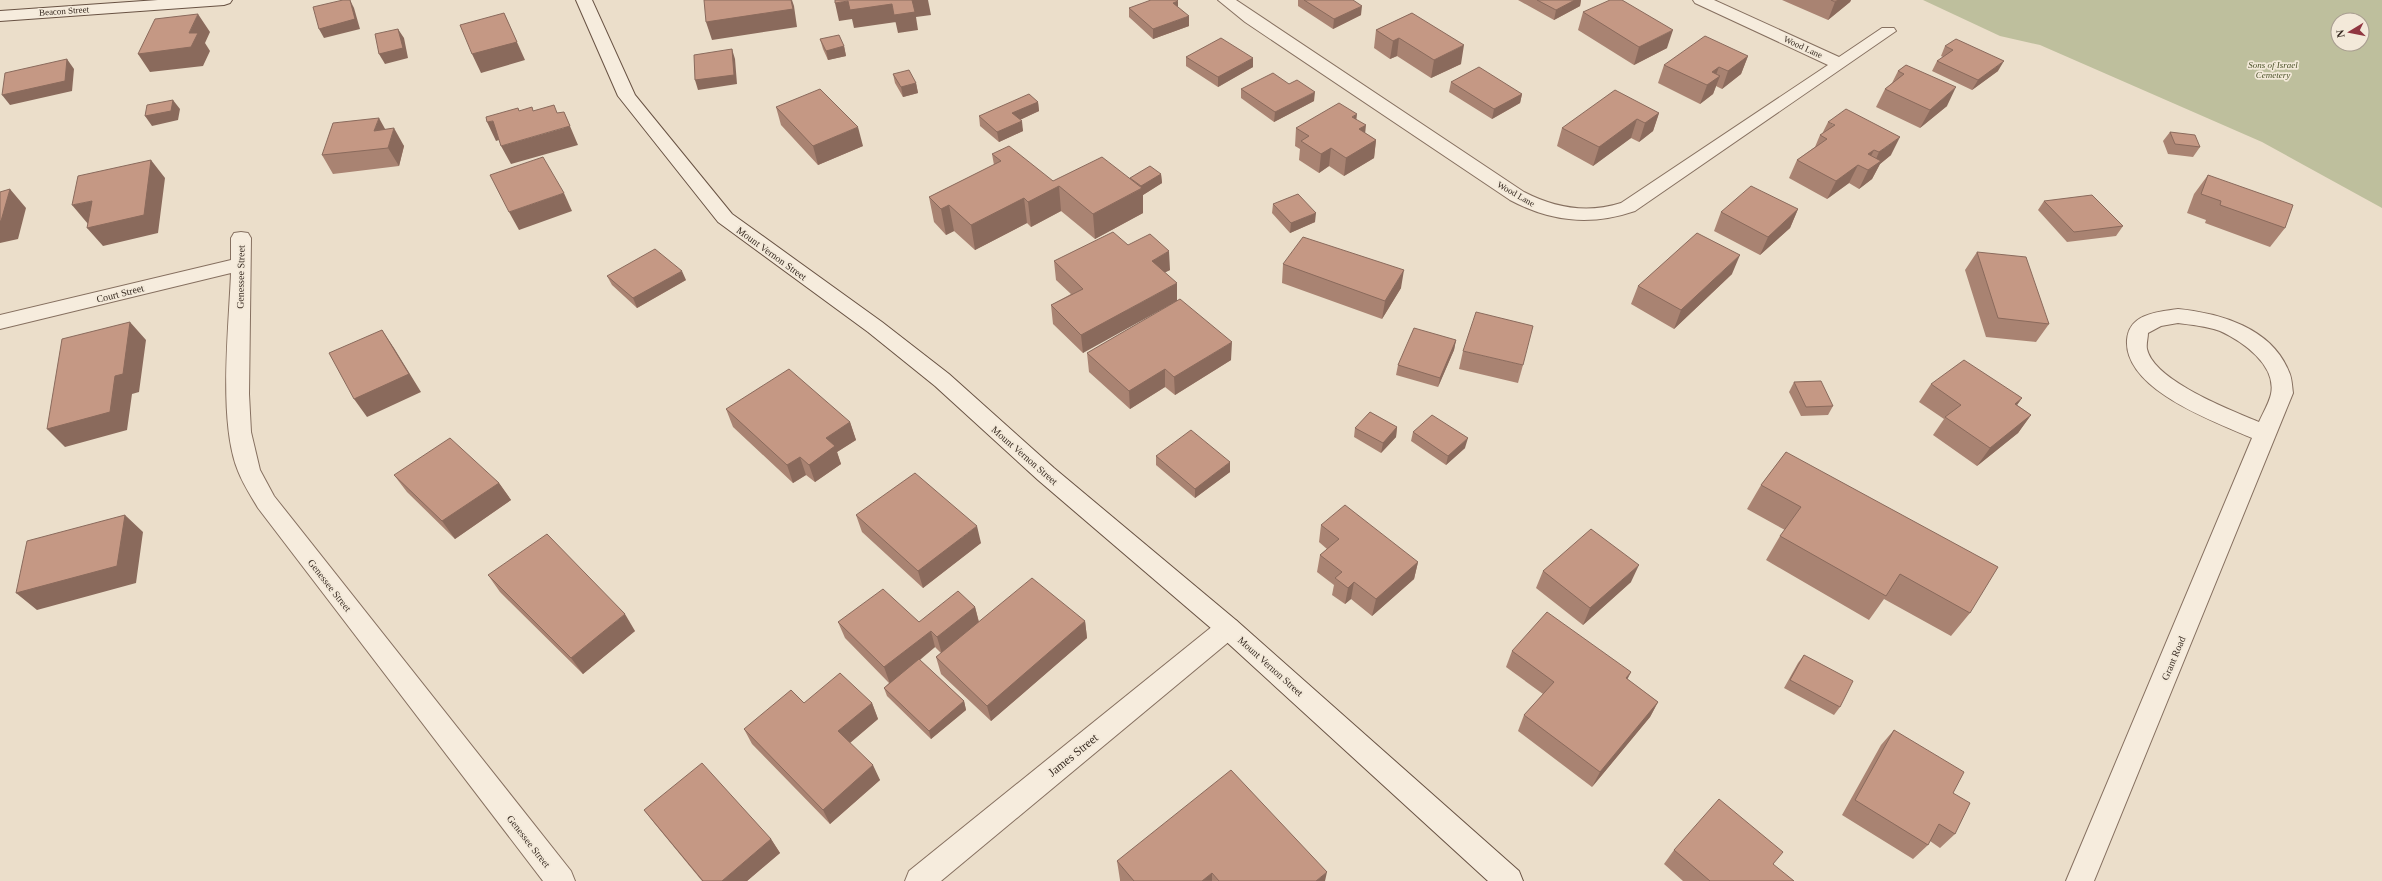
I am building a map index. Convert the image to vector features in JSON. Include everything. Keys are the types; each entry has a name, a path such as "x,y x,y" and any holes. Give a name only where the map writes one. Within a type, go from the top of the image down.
{"street":[{"name":"Beacon Street","path":"0,16 224,0"},
{"name":"Mount Vernon Street","path":"584,0 626,96 725,218 875,327 942,380 1046,474 1228,628 1509,881"},
{"name":"Wood Lane","path":"1226,0 1251,19 1517,196 1543,209 1573,215 1603,215 1628,207 1888,31"},
{"name":"Wood Lane","path":"1702,0 1840,64"},
{"name":"Genessee Street","path":"241,238 238,394 240,432 249,470 266,502 561,881"},
{"name":"Court Street","path":"0,322 241,264"},
{"name":"Grant Road","path":"2080,881 2282,393 2283,384 2282,374 2276,363 2255,343 2226,326 2187,316 2154,318 2138,330 2136,347 2146,368 2157,379 2185,397 2265,434"},
{"name":"James Street","path":"919,881 1228,628"}],"green space":[{"name":"Sons of Israel Cemetery","path":"1923,0 2382,0 2382,208 2262,142 2040,45 2000,36"}],"building":[{"path":"343,0 350,0 355,19 319,29 313,7"},
{"path":"704,0 791,0 793,9 706,22"},
{"path":"835,0 912,0 915,12 894,15 892,4 850,10 848,1 835,3"},
{"path":"1151,0 1177,0 1178,1 1173,3 1189,16 1153,29 1129,8"},
{"path":"1304,0 1353,0 1362,6 1334,19"},
{"path":"1537,0 1575,0 1556,10"},
{"path":"1610,0 1622,0 1673,30 1639,47 1583,12"},
{"path":"504,13 517,42 472,54 460,25"},
{"path":"1412,13 1464,45 1434,60 1399,38 1393,41 1376,30"},
{"path":"198,14 189,33 198,33 191,47 138,54 155,19"},
{"path":"398,29 403,48 379,54 375,34"},
{"path":"839,35 844,46 826,51 820,39"},
{"path":"1705,36 1748,56 1728,71 1719,67 1712,72 1720,76 1707,85 1664,65"},
{"path":"1221,38 1253,58 1218,77 1186,57"},
{"path":"1956,39 2004,61 1978,80 1937,61 1953,50 1945,46"},
{"path":"732,49 734,75 695,80 694,55"},
{"path":"67,59 65,81 2,95 5,73"},
{"path":"1906,65 1956,87 1930,110 1885,89 1904,74 1898,71"},
{"path":"1479,67 1522,94 1494,109 1451,82"},
{"path":"909,70 916,83 901,87 893,74"},
{"path":"1273,73 1289,84 1297,80 1315,92 1275,112 1241,89"},
{"path":"820,89 858,127 813,146 776,107"},
{"path":"1615,90 1659,113 1645,123 1637,119 1599,147 1562,128"},
{"path":"1029,94 1038,102 1012,113 1022,121 997,132 979,116"},
{"path":"173,100 171,111 145,116 147,105"},
{"path":"1339,103 1357,114 1352,117 1366,125 1359,129 1376,140 1346,158 1331,148 1321,154 1301,141 1309,136 1296,128"},
{"path":"554,105 557,113 564,112 570,126 501,146 493,121 487,122 486,117 518,108 519,111 532,107 533,111"},
{"path":"1846,109 1900,137 1879,152 1874,150 1868,154 1881,161 1868,170 1858,165 1836,181 1797,160 1827,139 1820,135 1835,125 1828,122"},
{"path":"379,118 374,131 394,128 388,148 322,155 333,123"},
{"path":"2170,132 2195,135 2200,147 2175,144"},
{"path":"1009,146 1053,181 1102,157 1142,188 1093,214 1059,186 1028,202 1024,198 971,225 949,205 941,209 929,197 1001,161 992,154"},
{"path":"543,157 564,193 509,212 490,175"},
{"path":"151,160 144,215 87,228 92,201 72,205 78,176"},
{"path":"1150,166 1161,174 1141,186 1130,178"},
{"path":"2208,175 2293,205 2285,228 2220,205 2221,201 2201,194"},
{"path":"1751,186 1798,209 1768,237 1721,212"},
{"path":"10,189 1,221 0,221 0,192"},
{"path":"1298,194 1316,213 1291,223 1273,204"},
{"path":"2092,195 2123,226 2074,232 2044,201"},
{"path":"1113,232 1128,245 1150,234 1169,251 1152,261 1177,283 1081,335 1051,305 1083,289 1054,261"},
{"path":"1697,233 1740,255 1681,310 1638,286"},
{"path":"1303,237 1404,270 1385,301 1283,264"},
{"path":"655,249 682,271 633,298 607,276"},
{"path":"1977,252 2026,257 2049,324 1998,318"},
{"path":"1180,299 1232,342 1174,377 1165,369 1129,391 1087,353"},
{"path":"1476,312 1533,326 1523,365 1463,351"},
{"path":"130,322 123,374 115,376 110,412 47,429 62,339"},
{"path":"1414,328 1456,340 1440,378 1398,365"},
{"path":"382,330 409,374 354,399 329,353"},
{"path":"1964,360 2022,398 2015,404 2031,415 1990,448 1945,417 1961,405 1931,384"},
{"path":"789,369 850,422 826,438 835,446 809,465 800,457 787,465 726,409"},
{"path":"1821,381 1833,406 1806,407 1794,382"},
{"path":"1370,412 1397,427 1383,443 1355,428"},
{"path":"1432,415 1468,438 1448,456 1413,432"},
{"path":"1191,430 1230,462 1195,489 1156,456"},
{"path":"450,438 499,483 442,521 394,475"},
{"path":"1786,452 1998,567 1970,613 1900,574 1886,596 1780,536 1801,507 1761,485"},
{"path":"915,473 977,526 918,571 856,515"},
{"path":"1345,505 1418,562 1376,599 1354,582 1348,588 1335,578 1342,572 1320,555 1339,539 1321,525"},
{"path":"125,515 117,566 16,593 27,541"},
{"path":"1591,529 1639,565 1590,608 1543,571"},
{"path":"547,534 625,614 571,658 488,575"},
{"path":"1032,578 1085,621 987,706 936,657"},
{"path":"883,589 919,622 958,591 975,607 937,637 931,631 884,667 838,622"},
{"path":"1547,612 1631,672 1626,678 1658,702 1600,772 1524,715 1554,682 1512,651"},
{"path":"1804,655 1853,681 1840,707 1790,680"},
{"path":"919,659 964,701 929,731 884,688"},
{"path":"840,673 872,703 838,731 873,765 823,810 744,729 791,690 804,703"},
{"path":"1894,730 1964,772 1953,793 1970,803 1955,834 1939,824 1928,845 1855,800"},
{"path":"702,763 771,839 722,881 703,881 644,810"},
{"path":"1231,770 1327,872 1316,881 1219,881 1212,873 1202,881 1134,881 1117,861"},
{"path":"1719,799 1783,852 1773,864 1794,881 1710,881 1674,850"}]}
